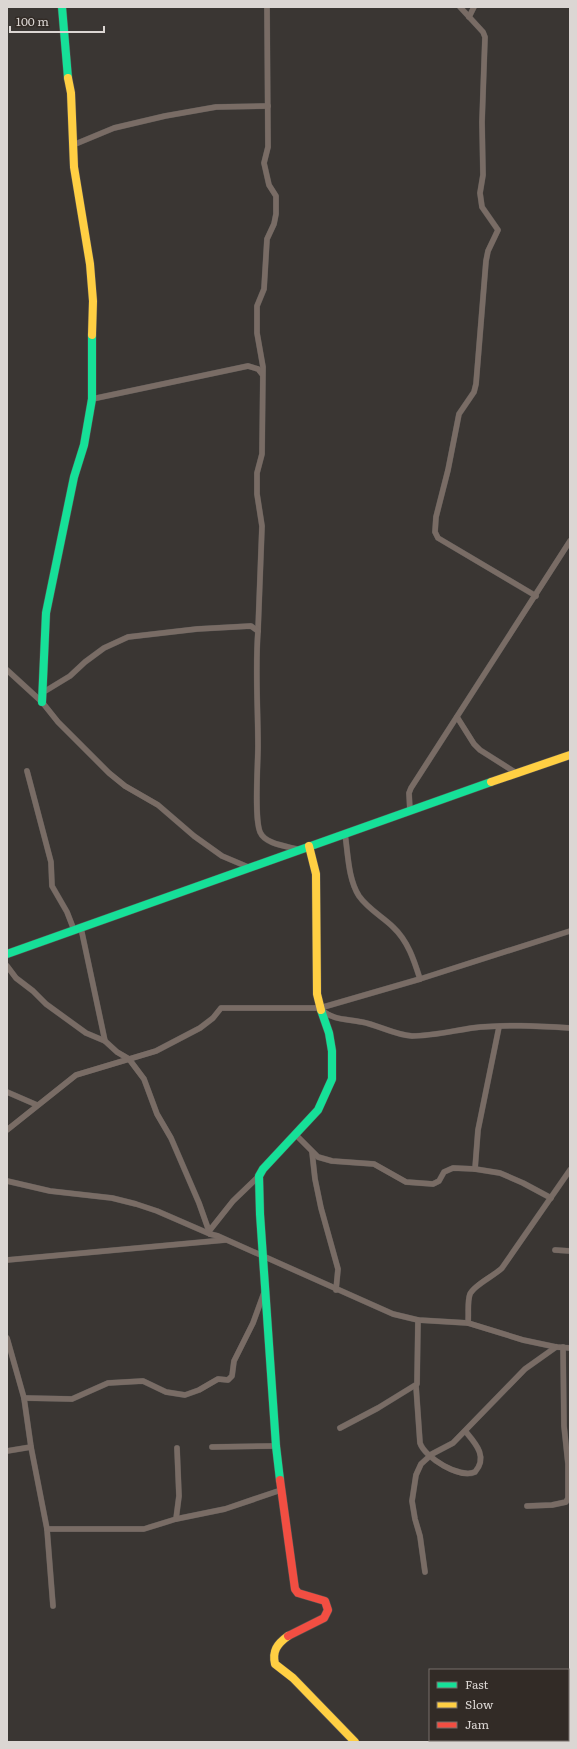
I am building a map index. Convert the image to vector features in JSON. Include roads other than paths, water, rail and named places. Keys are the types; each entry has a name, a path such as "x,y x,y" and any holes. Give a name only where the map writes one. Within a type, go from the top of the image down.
{"street":[{"path":"42,702 46,613 74,477 84,445 92,399 92,287 81,209 77,193 72,144 71,93 67,72 62,7"},
{"path":"267,7 268,147 264,163 269,185 276,196 276,214 274,224 267,239 264,289 259,297 257,306 257,333 263,367 262,454 256,473 257,494 262,526 258,630 255,661 258,745 258,805 260,831 265,839 300,849"},
{"path":"460,7 485,37 482,122 483,175 480,193 482,207 498,230 488,251 486,261 476,384 474,392 459,414 448,470 436,516 435,532 438,538 536,596"},
{"path":"469,17 474,7"},
{"path":"72,144 114,128 165,116 216,107 268,106"},
{"path":"92,399 248,366 258,369 262,374"},
{"path":"410,811 409,793 411,788 570,542"},
{"path":"42,693 70,676 85,662 104,648 128,637 246,625 258,630"},
{"path":"7,670 42,702 58,722 109,773 125,786 158,805 194,836 222,856 248,867"},
{"path":"457,717 474,744 480,750 518,774"},
{"path":"7,954 248,867 570,755"},
{"path":"27,771 51,862 52,886 78,929 105,1041"},
{"path":"345,834 352,876 359,896 399,933 410,951 420,979"},
{"path":"210,1232 233,1201 259,1176 263,1169 318,1110 332,1079 332,1051 330,1033 320,1008 317,975 316,874 309,846"},
{"path":"7,1130 76,1075 156,1051 200,1028 213,1018 221,1008 320,1008 420,979 570,931"},
{"path":"7,966 16,978 33,991 46,1004 86,1033 105,1041 129,1059 144,1079 158,1114 171,1138 210,1232"},
{"path":"320,1008 332,1017 372,1024 412,1036 474,1028 570,1028"},
{"path":"475,1168 478,1130 499,1027"},
{"path":"7,1092 37,1105"},
{"path":"296,1135 318,1157 332,1161 374,1164 406,1182 433,1184 439,1181 444,1172 453,1168 475,1168 500,1173 551,1198"},
{"path":"312,1152 315,1179 321,1208 338,1269 336,1290"},
{"path":"468,1323 470,1295 473,1290 494,1276 502,1268 570,1170"},
{"path":"259,1176 262,1256 276,1446 291,1568 295,1589 298,1593 325,1600 328,1610 327,1615 324,1618 288,1636 276,1647 272,1655 275,1664 293,1678 355,1742"},
{"path":"7,1181 50,1191 112,1198 157,1211 210,1232 336,1290 393,1314 418,1320 468,1323 523,1340 556,1348 570,1348"},
{"path":"7,1260 225,1240"},
{"path":"555,1250 570,1251"},
{"path":"24,1398 72,1399 108,1383 143,1381 166,1392 185,1396 218,1379 228,1380 232,1376 234,1361 253,1323 265,1290"},
{"path":"418,1320 418,1381 416,1386 420,1444 422,1450 429,1456 457,1471 467,1474 475,1472 480,1464 481,1455 474,1442 466,1432"},
{"path":"7,1338 24,1398 31,1447 47,1530 53,1606"},
{"path":"424,1572 420,1536 415,1519 412,1494 419,1468 429,1456 453,1443 466,1432 495,1399 525,1369 556,1348"},
{"path":"526,1506 552,1505 569,1502 568,1447 564,1426 564,1348"},
{"path":"340,1428 416,1386"},
{"path":"212,1447 276,1446"},
{"path":"7,1450 31,1447"},
{"path":"176,1519 179,1496 177,1448"},
{"path":"47,1530 137,1530 176,1519 225,1509 281,1490"}]}
